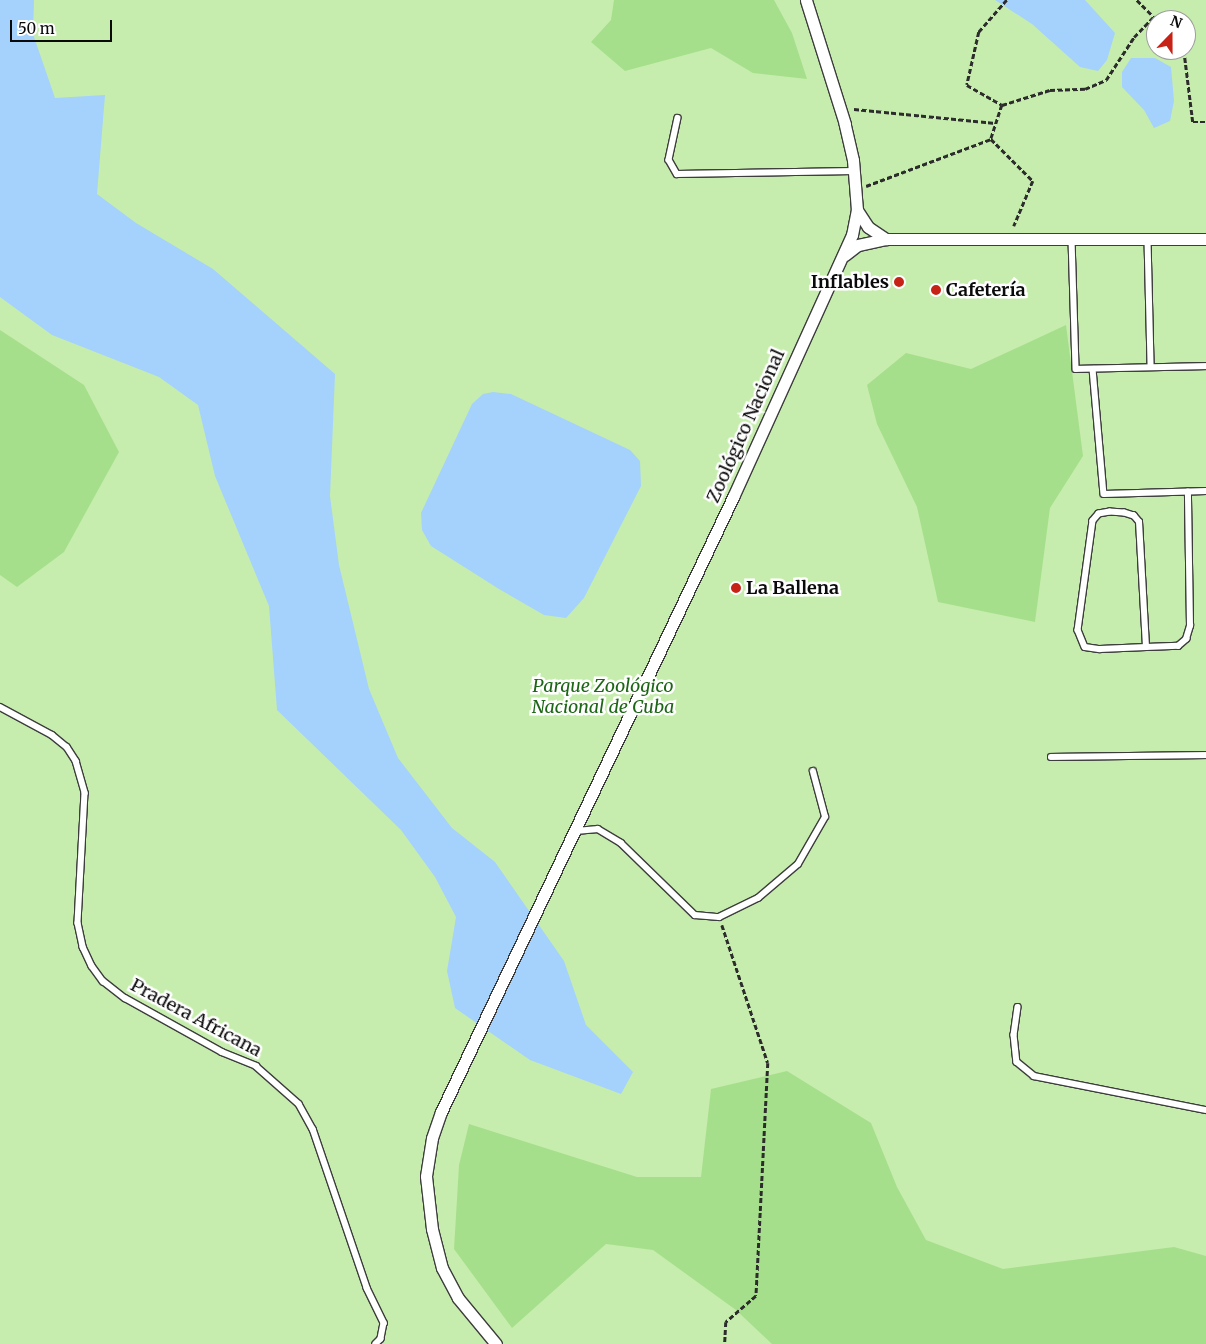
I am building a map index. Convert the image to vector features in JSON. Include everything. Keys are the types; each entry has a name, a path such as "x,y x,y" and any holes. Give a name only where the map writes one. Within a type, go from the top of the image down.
{"street":[{"name":"Zoológico Nacional","path":"496,1344 458,1298 442,1268 432,1229 426,1176 432,1138 460,1072 568,849 852,235 857,210 854,171 840,108 806,0"},
{"path":"857,210 868,227 886,239"},
{"path":"840,261 858,245 886,239 1206,239"}],"lane":[{"path":"678,118 669,160 677,174 854,171"},
{"path":"1072,240 1076,369 1206,366"},
{"path":"1148,240 1151,367"},
{"path":"1093,369 1104,494 1206,491"},
{"path":"1146,648 1138,522 1134,516 1124,512 1099,514 1093,521 1078,630 1086,647 1100,649 1146,648 1178,646 1186,639 1190,626 1188,492"},
{"name":"Pradera Africana","path":"0,707 52,735 67,747 76,761 85,794 78,922 83,947 92,966 103,981 125,998 222,1052 256,1066 299,1104 313,1129 367,1288 384,1323 380,1339 376,1344"},
{"path":"1051,757 1206,755"},
{"path":"576,831 598,829 621,843 695,915 719,917 758,898 798,864 825,817 813,772"},
{"path":"1018,1006 1014,1034 1017,1062 1034,1076 1206,1110"}],"path":[{"path":"1007,0 979,32 967,86 1002,104 1050,90 1085,89 1106,80 1134,37 1146,24"},
{"path":"1137,0 1146,10"},
{"path":"1185,60 1194,122 1206,122"},
{"path":"991,139 1002,104"},
{"path":"840,108 996,123"},
{"path":"856,190 991,139"},
{"path":"991,139 1033,181 1008,240"},
{"path":"719,917 768,1064 756,1296 726,1322 725,1344"}],"green space":[{"name":"Parque Zoológico Nacional de Cuba","path":"0,0 1206,0 1206,1344 0,1344"},
{"path":"614,0 774,0 792,33 807,79 753,73 711,48 625,71 591,42 611,20"},
{"path":"1066,325 1083,456 1050,508 1035,622 938,602 917,507 877,424 867,385 906,353 971,369"},
{"path":"0,330 84,385 119,452 64,552 17,587 0,575"},
{"path":"787,1071 871,1123 897,1187 926,1240 1003,1269 1174,1247 1206,1256 1206,1344 772,1344 736,1310 653,1250 606,1244 512,1328 454,1249 459,1165 469,1124 637,1177 701,1177 711,1089"}],"water":[{"path":"0,0 34,0 33,34 55,98 105,95 97,194 136,223 213,269 335,374 330,496 339,565 369,689 398,758 452,828 495,862 564,961 586,1025 633,1072 621,1094 530,1060 455,1008 447,971 456,917 435,877 401,830 277,710 269,606 215,476 198,405 159,377 52,335 0,297"},
{"path":"995,0 1085,0 1115,33 1107,60 1098,71 1080,67 1032,24"},
{"path":"1131,58 1159,60 1171,67 1174,101 1170,121 1154,128 1144,110 1122,87 1122,72"},
{"path":"493,392 511,394 630,450 640,461 641,486 584,598 566,618 544,615 499,589 431,546 422,530 421,513 472,404 483,394"}],"place":[{"name":"Inflables","path":"899,282"},
{"name":"Cafetería","path":"936,290"},
{"name":"La Ballena","path":"736,588"}]}
